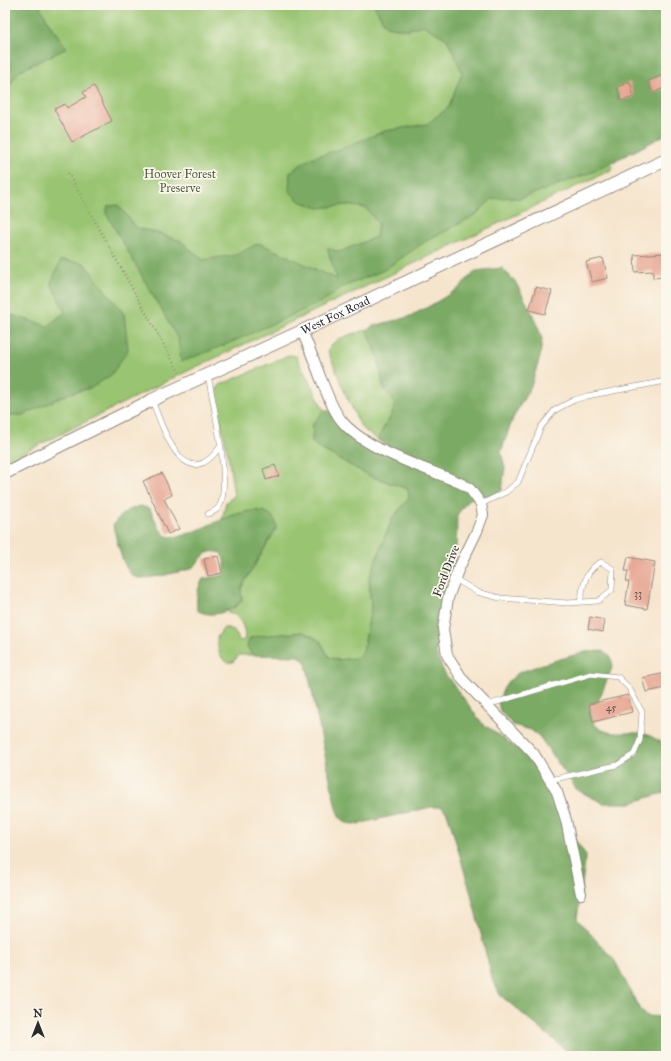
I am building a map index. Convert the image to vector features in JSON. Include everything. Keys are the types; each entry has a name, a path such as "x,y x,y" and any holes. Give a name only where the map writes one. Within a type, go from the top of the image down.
{"street":[{"name":"West Fox Road","path":"5,473 152,400 666,160"},
{"path":"302,331 328,396 340,420 349,430 362,440 462,484 470,489 481,504"},
{"name":"Ford Drive","path":"481,504 483,516 448,598 443,629 446,655 463,680 534,754 557,792 566,820 581,894"}],"lane":[{"path":"208,374 224,482 222,498 218,509 208,514"},
{"path":"481,504 506,492 518,482 541,427 555,410 568,402 587,396 666,381"},
{"path":"152,400 167,438 179,458 191,464 197,464 211,458 220,447"},
{"path":"455,579 477,592 500,598 568,602 580,602 598,601 612,590 613,568 601,562 593,566 585,577 580,602"},
{"path":"487,705 591,674 618,677 629,688 642,712 640,740 634,754 617,765 550,780"}],"path":[{"path":"68,173 186,384"}],"green space":[{"name":"Hoover Forest Preserve","path":"5,5 607,5 562,26 613,169 171,379 5,462"},
{"path":"5,5 39,5 50,25 67,48 19,71 5,92"},
{"path":"374,5 666,5 666,134 595,171 519,199 509,197 492,199 477,214 429,239 384,270 341,288 323,301 232,342 181,362 178,339 106,213 108,206 118,205 137,228 181,241 203,260 236,255 259,243 337,279 327,248 339,252 376,237 378,223 366,208 347,205 319,208 299,201 289,191 290,172 311,158 337,150 385,131 427,124 449,107 462,72 447,39 423,25 407,30 386,26"},
{"path":"61,260 84,263 124,314 128,350 111,375 91,388 68,394 23,415 5,415 5,313 48,326 65,312 51,283"},
{"path":"502,268 515,281 536,321 542,339 540,357 531,386 513,418 501,452 505,468 502,490 492,496 477,496 468,500 457,515 456,559 446,585 436,626 436,654 444,672 482,723 527,756 554,793 565,826 586,855 577,919 615,961 640,1010 647,1016 666,1017 666,1056 573,1056 500,995 492,978 471,894 447,813 441,807 431,807 358,824 346,823 343,821 336,808 306,663 299,656 252,655 247,646 250,638 303,632 320,641 329,657 338,660 356,658 363,652 371,608 369,579 392,519 409,498 408,489 370,476 319,448 312,442 313,424 324,410 330,411 348,434 425,466 381,442 379,436 395,406 392,398 385,391 383,386 378,356 367,330 373,326 408,317 428,307 458,289 475,271"},
{"path":"367,330 378,356 383,386 385,391 392,398 395,406 379,436 381,442 361,427 328,351 330,346 339,339"},
{"path":"289,355 296,356 324,410 313,424 312,442 319,448 370,476 408,489 409,498 392,519 369,579 371,608 363,652 356,658 338,660 329,657 320,641 248,646 252,655 239,655 233,662 229,662 225,661 220,654 217,637 224,628 234,630 241,641 244,640 245,633 243,626 237,617 234,614 225,611 237,606 242,600 241,588 272,536 236,514 222,520 226,502 234,496 228,455 215,395 220,385"},
{"path":"141,506 150,509 159,528 166,536 169,537 190,533 240,513 252,511 264,512 272,517 277,527 241,588 242,600 233,608 221,613 208,614 197,610 197,594 203,579 224,575 225,564 221,553 210,552 203,556 190,569 170,574 139,578 131,574 121,554 113,525 125,512 132,508"},
{"path":"603,651 610,656 613,665 596,707 594,724 600,729 612,733 637,733 647,735 666,746 666,792 631,803 603,803 577,790 539,736 531,730 513,725 500,711 498,702 505,685 518,673 585,652"}],"building":[{"path":"666,74 666,87 653,93 648,81"},
{"path":"630,82 634,97 621,101 617,87"},
{"path":"94,86 112,121 72,142 54,109 65,104 67,108 86,97 83,92"},
{"path":"666,253 666,271 662,271 663,277 653,278 653,271 635,272 634,255"},
{"path":"603,258 608,278 592,282 586,262"},
{"path":"536,287 552,291 545,314 529,310"},
{"path":"275,465 279,476 266,480 263,469"},
{"path":"162,473 172,495 164,499 179,529 168,534 143,481"},
{"path":"218,556 222,573 208,576 204,559"},
{"path":"628,557 655,562 647,609 625,605 629,582 626,582 628,571 625,571"},
{"path":"590,617 605,620 603,632 588,629"},
{"path":"666,673 666,688 646,692 642,678"},
{"path":"628,695 632,712 593,722 589,704"}]}
